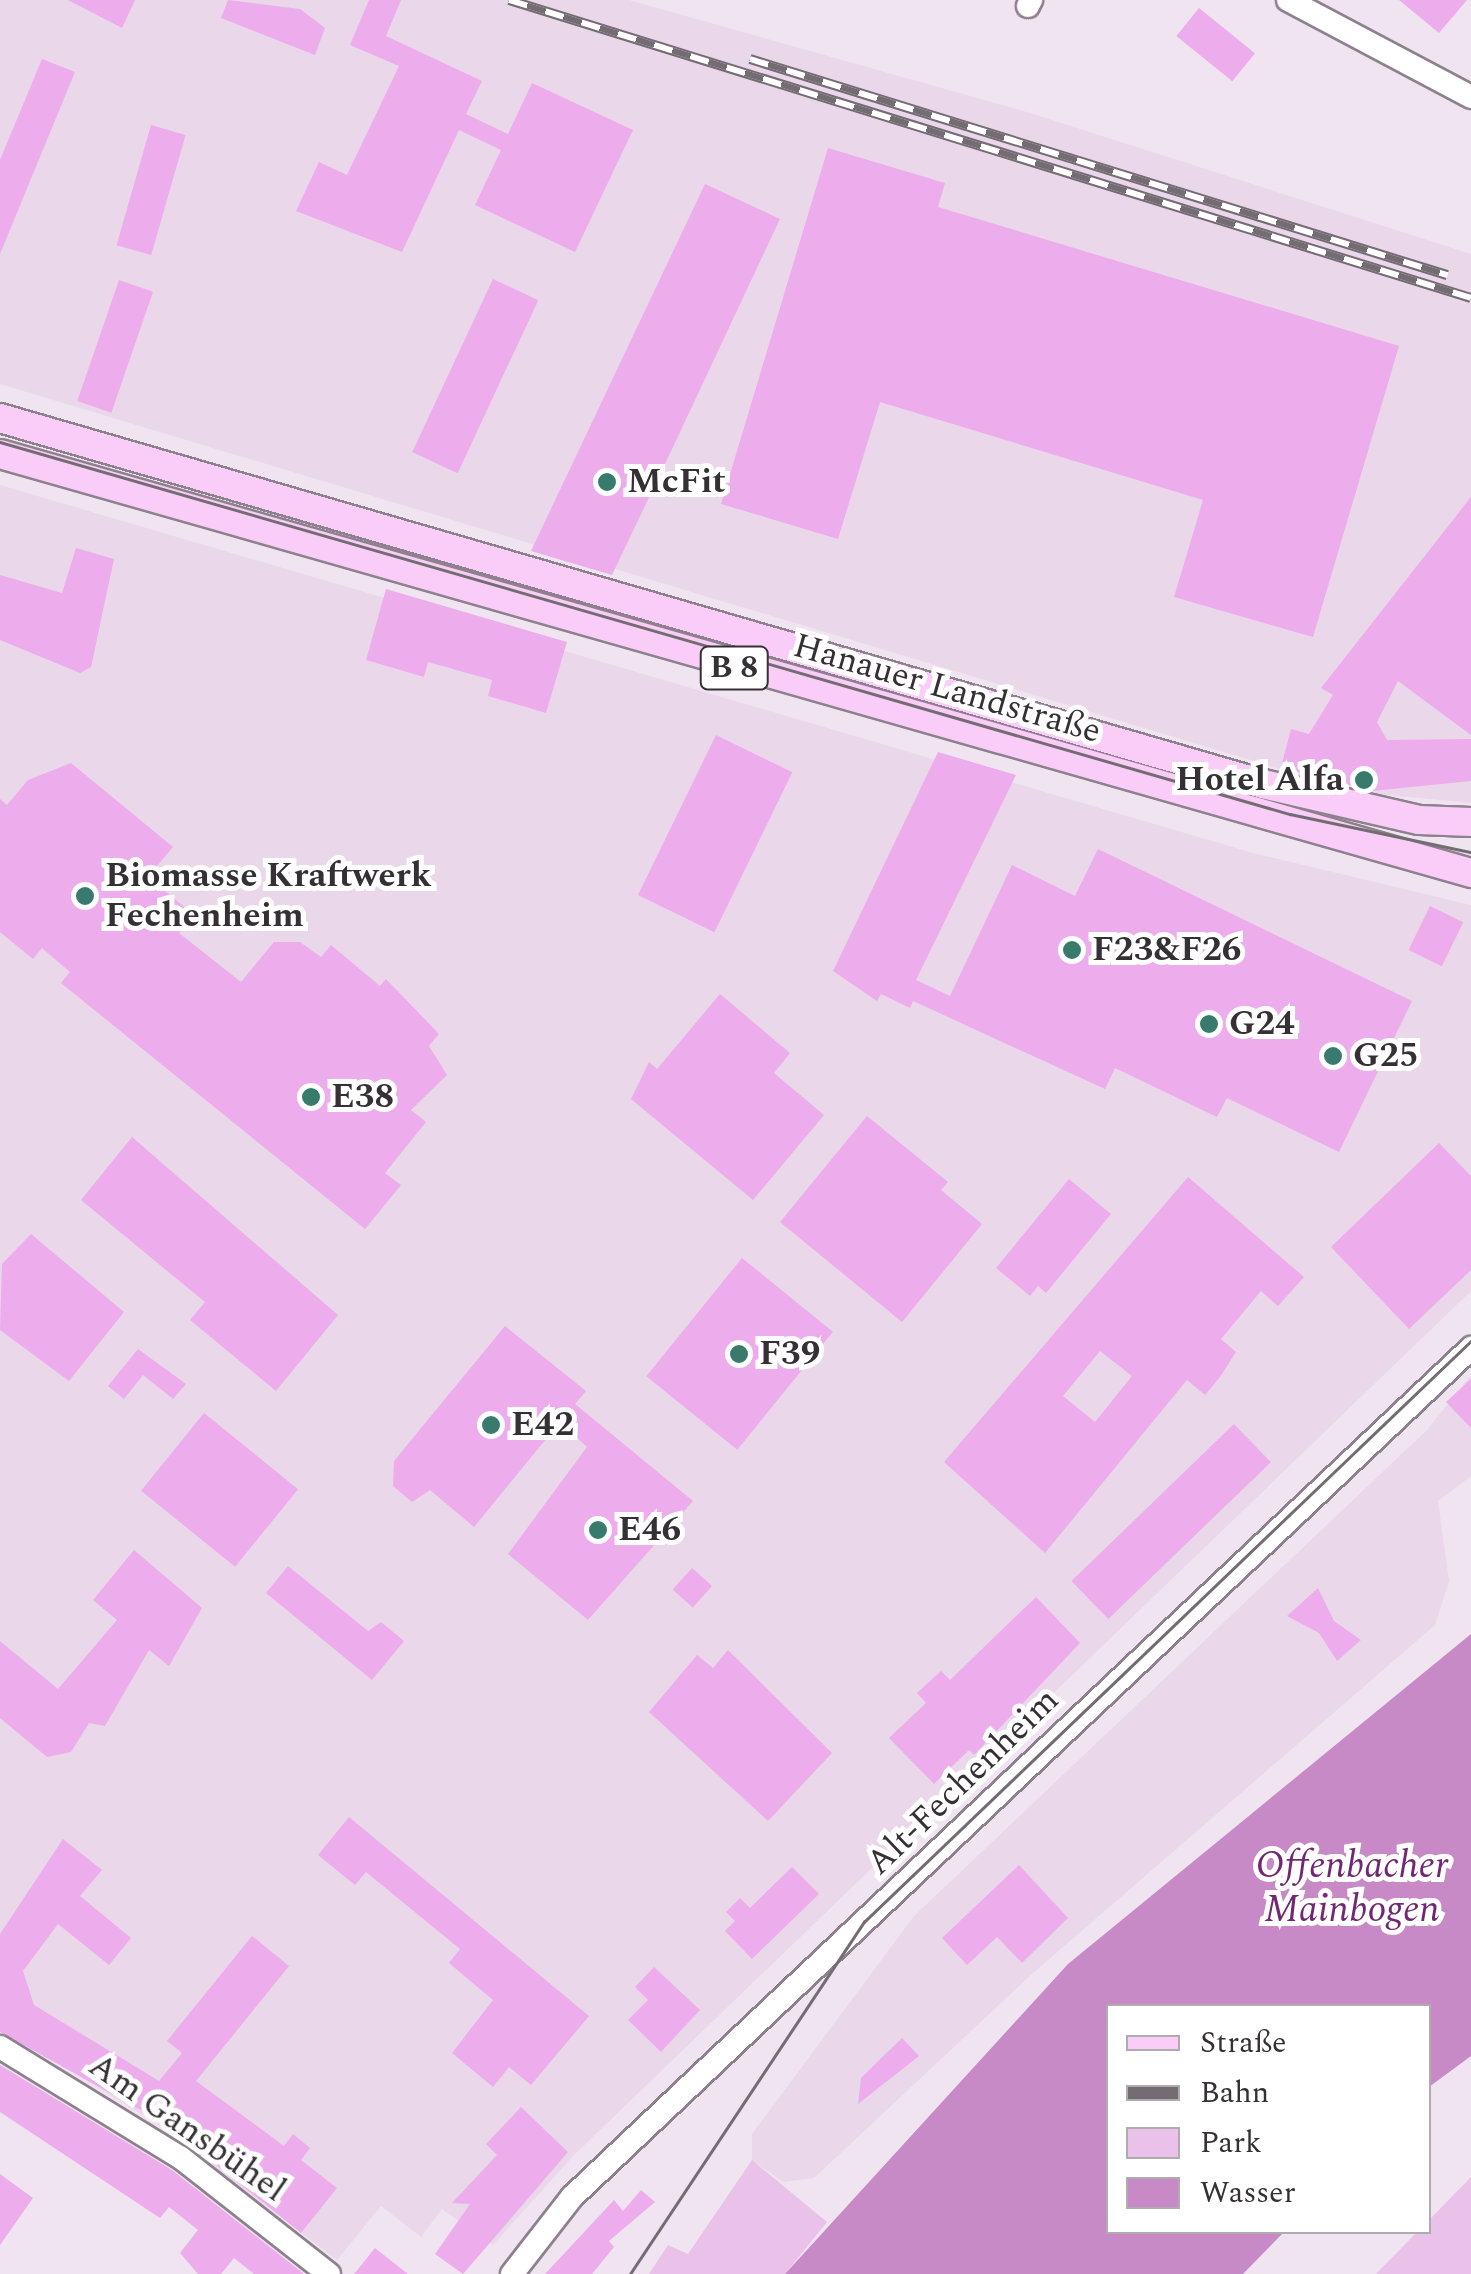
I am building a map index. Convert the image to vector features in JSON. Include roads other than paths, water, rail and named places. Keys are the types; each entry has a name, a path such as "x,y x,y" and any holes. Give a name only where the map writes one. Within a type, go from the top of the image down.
{"main road":[{"name":"Hanauer Landstraße","path":"0,418 1244,779 1400,816 1471,822"},
{"name":"Hanauer Landstraße","path":"0,454 1471,874"}],"street":[{"path":"1288,0 1471,97"},
{"name":"Alt-Fechenheim","path":"512,2274 572,2197 1471,1348"},
{"name":"Am Gansbühel","path":"0,2047 181,2158 330,2274"}],"water":[{"name":"Offenbacher Mainbogen","path":"1471,1634 1471,2056 1431,2086 1431,2004 1106,2004 1106,2234 1282,2234 1243,2274 785,2274 1068,1964"}],"tram line":[{"path":"0,442 1290,814 1471,852"},
{"path":"630,2274 864,1922 1471,1341"}],"railway":[{"path":"509,0 1471,298"},
{"path":"750,59 1447,275"}],"place":[{"name":"McFit","path":"607,482"},
{"name":"Hotel Alfa","path":"1364,780"},
{"name":"Biomasse Kraftwerk Fechenheim","path":"85,896"},
{"name":"F23&F26","path":"1072,950"},
{"name":"G24","path":"1209,1024"},
{"name":"G25","path":"1333,1056"},
{"name":"E38","path":"311,1097"},
{"name":"F39","path":"739,1354"},
{"name":"E42","path":"491,1425"},
{"name":"E46","path":"598,1530"}]}
